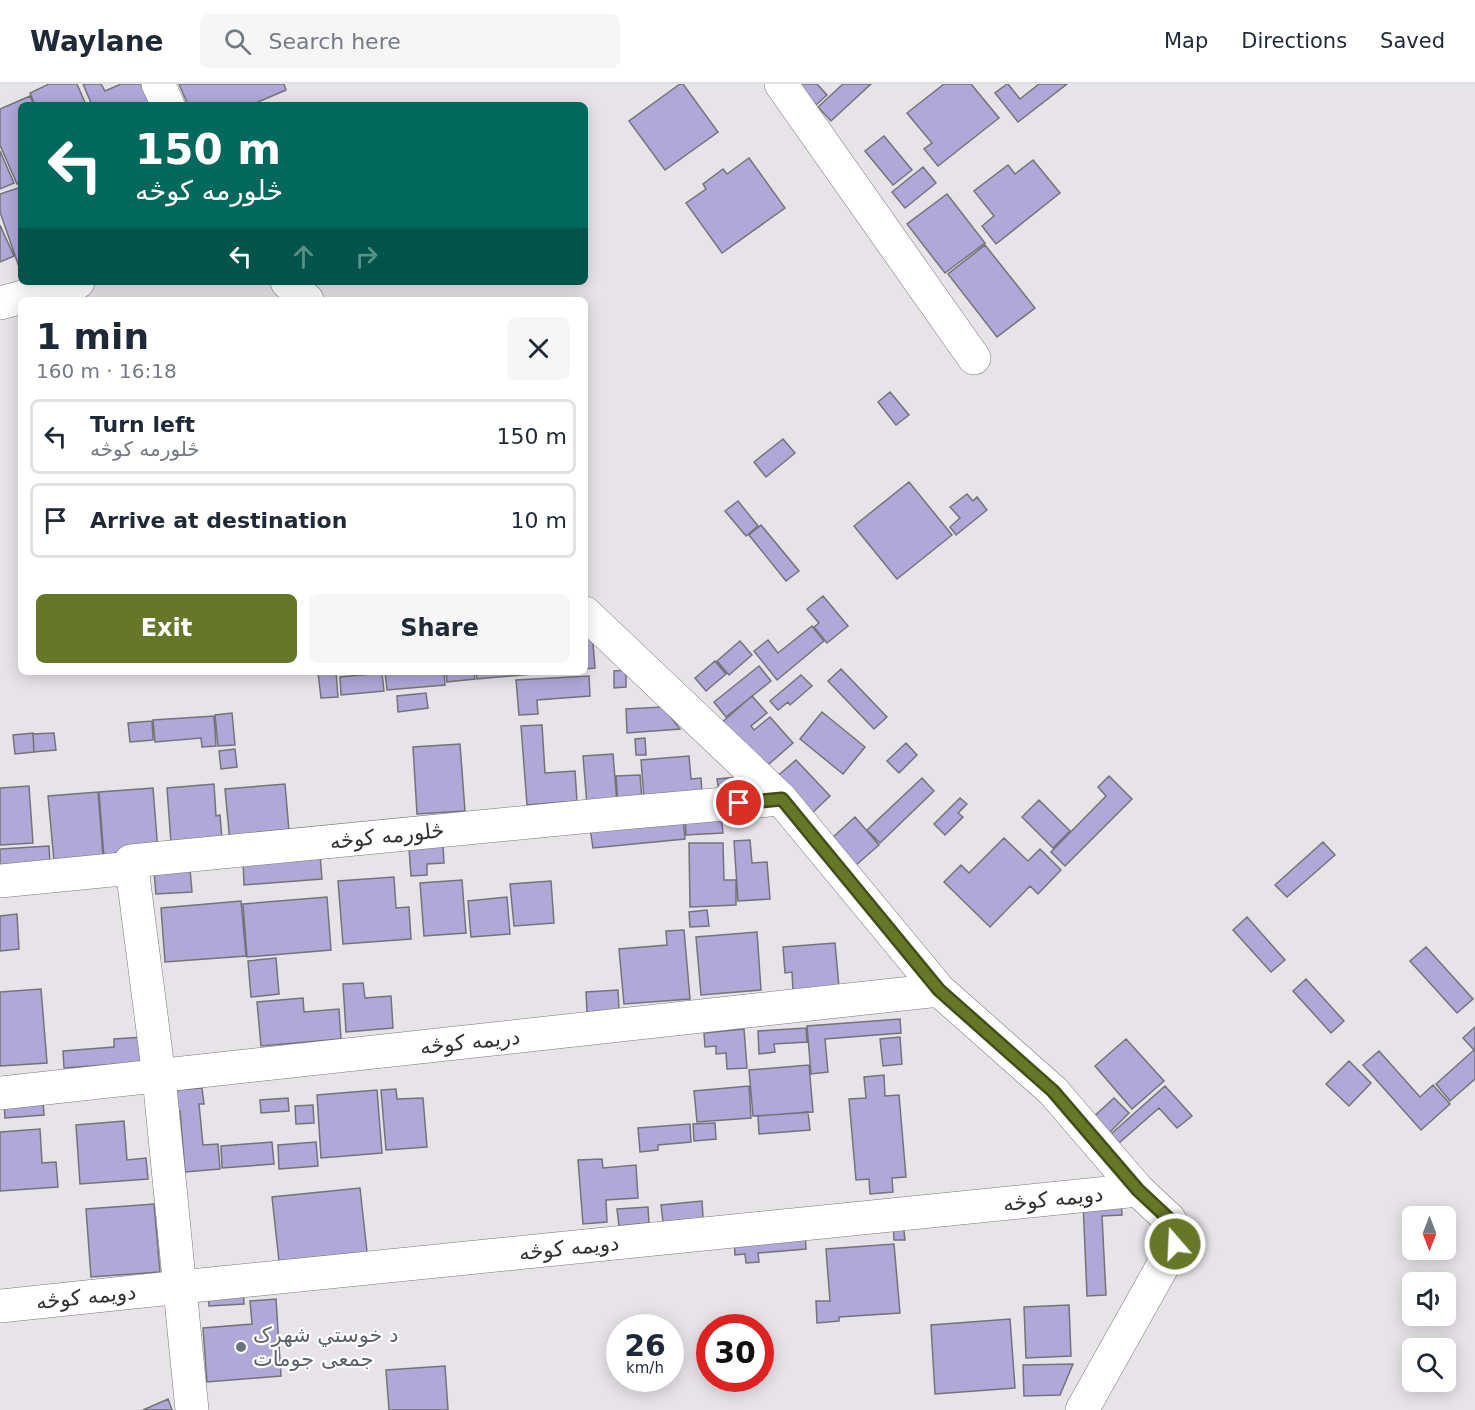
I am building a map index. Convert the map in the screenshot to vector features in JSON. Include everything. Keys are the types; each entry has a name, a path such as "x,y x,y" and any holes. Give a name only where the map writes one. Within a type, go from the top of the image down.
{"street":[{"path":"158,84 167,102"},
{"path":"781,84 974,358"},
{"path":"22,297 67,285"},
{"path":"290,285 304,297"},
{"path":"0,303 18,298"},
{"path":"588,616 782,799 939,990 1053,1091 1138,1190 1169,1219 1176,1231 1175,1244 1082,1410"},
{"name":"څلورمه کوڅه","path":"0,881 132,868 131,861 782,799"},
{"path":"132,868 159,1077 192,1410"},
{"name":"دریمه کوڅه","path":"0,1093 939,990"},
{"name":"دویمه کوڅه","path":"0,1306 1138,1190"}],"building":[{"path":"49,84 77,84 85,102 34,102 30,93"},
{"path":"83,84 101,84 105,91 121,84 141,84 150,102 91,102"},
{"path":"179,84 284,84 286,90 258,102 187,102"},
{"path":"683,84 718,132 665,170 629,121"},
{"path":"798,84 817,84 827,95 816,105"},
{"path":"843,84 871,84 831,121 818,107"},
{"path":"944,84 971,84 999,118 938,166 924,149 932,143 907,113"},
{"path":"1007,84 1020,99 1039,84 1067,84 1018,122 995,93"},
{"path":"30,96 33,102 18,102 17,184 0,145 0,109"},
{"path":"884,136 912,170 893,185 865,151"},
{"path":"0,151 14,183 0,189"},
{"path":"749,158 785,208 722,253 686,203 706,189 703,184 723,169 727,174"},
{"path":"1033,160 1060,193 996,244 982,226 994,216 974,191 1008,165 1015,174"},
{"path":"923,167 936,183 905,208 892,192"},
{"path":"18,188 18,264 0,212 0,194"},
{"path":"947,194 985,243 945,273 907,224"},
{"path":"0,225 14,256 0,262"},
{"path":"985,245 1035,308 997,337 948,274"},
{"path":"890,392 909,415 896,425 878,402"},
{"path":"783,439 795,453 766,477 754,462"},
{"path":"909,482 952,535 897,579 854,526"},
{"path":"967,494 973,501 977,497 987,510 956,535 950,527 960,518 950,507"},
{"path":"738,501 758,526 746,536 725,511"},
{"path":"761,525 799,571 786,581 749,535"},
{"path":"823,596 848,626 827,643 814,627 819,623 807,609"},
{"path":"812,626 824,641 777,680 754,651 768,640 778,653"},
{"path":"592,632 595,668 588,669 588,633"},
{"path":"740,641 752,655 729,675 717,661"},
{"path":"715,661 726,674 706,691 695,678"},
{"path":"759,666 771,681 726,717 714,702"},
{"path":"841,669 887,717 874,729 828,681"},
{"path":"626,670 626,687 614,688 614,671"},
{"path":"318,675 336,675 338,697 321,698"},
{"path":"382,675 384,691 341,695 340,677"},
{"path":"385,675 444,675 445,685 387,690"},
{"path":"446,675 474,675 475,679 447,682"},
{"path":"476,675 522,675 477,679"},
{"path":"801,675 812,686 790,705 788,702 778,710 770,701"},
{"path":"589,676 590,696 537,700 538,714 519,715 516,680"},
{"path":"426,693 428,708 398,712 397,696"},
{"path":"752,696 767,713 751,726 754,730 770,717 793,743 761,771 720,724"},
{"path":"663,707 680,729 627,733 626,709"},
{"path":"822,712 865,747 843,774 800,739"},
{"path":"232,713 235,745 218,746 215,715"},
{"path":"214,716 216,746 202,747 201,738 155,742 153,720"},
{"path":"152,721 153,740 130,742 128,723"},
{"path":"542,725 545,773 575,771 577,801 527,805 521,726"},
{"path":"33,733 34,752 15,754 13,735"},
{"path":"54,733 56,750 34,752 33,734"},
{"path":"645,738 646,755 636,755 635,739"},
{"path":"906,743 917,755 899,773 887,761"},
{"path":"460,744 465,811 417,814 413,747"},
{"path":"235,749 237,767 221,769 219,751"},
{"path":"613,754 617,803 587,805 583,756"},
{"path":"689,756 691,779 701,778 702,795 644,799 641,760"},
{"path":"796,760 830,796 809,816 774,779"},
{"path":"640,775 642,800 618,802 616,776"},
{"path":"1109,776 1132,799 1065,866 1051,852 1106,796 1098,787"},
{"path":"738,777 739,790 719,791 717,779"},
{"path":"922,778 934,791 880,843 867,830"},
{"path":"214,784 216,816 220,815 222,839 171,843 167,788"},
{"path":"285,784 289,831 230,842 225,789"},
{"path":"29,786 33,843 0,845 0,788"},
{"path":"153,788 158,852 104,857 99,792"},
{"path":"98,792 103,857 54,861 48,796"},
{"path":"960,798 967,804 958,813 963,817 945,835 934,824"},
{"path":"1039,800 1070,831 1053,848 1022,817"},
{"path":"721,815 723,833 686,835 685,817"},
{"path":"855,817 879,845 856,865 832,838"},
{"path":"683,819 685,839 593,848 590,828"},
{"path":"1004,838 1028,861 1040,849 1061,870 1038,894 1030,886 990,927 944,882 961,865 969,873"},
{"path":"750,840 752,863 767,862 770,899 738,901 734,841"},
{"path":"1323,842 1335,855 1287,897 1275,885"},
{"path":"689,843 723,843 724,880 736,880 736,905 690,907"},
{"path":"443,845 444,863 427,864 427,875 411,876 409,848"},
{"path":"49,846 50,863 0,867 0,849"},
{"path":"320,854 322,879 244,885 243,860"},
{"path":"190,869 192,892 156,894 154,872"},
{"path":"394,877 396,908 409,907 411,939 343,944 338,881"},
{"path":"462,880 466,933 424,936 420,883"},
{"path":"551,881 554,923 514,926 510,884"},
{"path":"327,897 331,950 247,957 243,904"},
{"path":"507,897 510,934 471,937 468,901"},
{"path":"241,901 246,956 165,962 161,908"},
{"path":"707,910 709,926 690,927 689,912"},
{"path":"17,914 19,949 0,951 0,916"},
{"path":"1247,917 1285,960 1271,972 1233,930"},
{"path":"684,930 690,999 624,1004 619,949 667,945 666,931"},
{"path":"757,932 761,990 701,995 696,937"},
{"path":"835,943 839,987 793,991 792,972 785,973 783,947"},
{"path":"1426,947 1473,999 1457,1013 1410,961"},
{"path":"276,958 279,994 251,997 248,961"},
{"path":"1306,979 1344,1021 1331,1033 1293,991"},
{"path":"363,983 365,998 391,996 393,1028 346,1032 343,984"},
{"path":"41,989 47,1063 0,1066 0,992"},
{"path":"618,990 619,1010 587,1012 586,992"},
{"path":"303,998 304,1012 339,1009 341,1039 261,1046 257,1002"},
{"path":"900,1019 901,1033 825,1039 828,1072 811,1074 807,1026"},
{"path":"1475,1027 1475,1079 1450,1101 1436,1084 1474,1050 1463,1038"},
{"path":"806,1028 807,1042 774,1044 775,1052 759,1054 758,1031"},
{"path":"744,1029 747,1068 727,1069 726,1053 716,1054 716,1046 705,1047 704,1033"},
{"path":"144,1037 146,1062 64,1068 63,1051 114,1047 114,1039"},
{"path":"900,1037 902,1064 883,1066 880,1039"},
{"path":"1126,1039 1164,1081 1132,1109 1095,1066"},
{"path":"1379,1051 1420,1097 1433,1085 1450,1104 1421,1130 1363,1065"},
{"path":"1349,1061 1371,1083 1349,1106 1326,1084"},
{"path":"809,1065 813,1112 753,1116 749,1070"},
{"path":"884,1075 885,1096 899,1095 906,1177 892,1178 893,1192 870,1194 869,1179 856,1180 849,1099 866,1098 864,1077"},
{"path":"749,1086 751,1118 697,1122 694,1091"},
{"path":"1165,1086 1192,1116 1177,1128 1159,1108 1119,1143 1111,1134"},
{"path":"202,1088 204,1104 199,1104 203,1145 218,1144 220,1169 185,1172 180,1111 174,1112 173,1090"},
{"path":"396,1089 397,1099 423,1098 427,1147 386,1150 381,1090"},
{"path":"377,1090 382,1153 321,1158 317,1095"},
{"path":"288,1098 289,1111 261,1113 260,1100"},
{"path":"1114,1098 1129,1113 1106,1136 1090,1120"},
{"path":"43,1101 44,1115 5,1118 4,1104"},
{"path":"313,1105 314,1123 296,1124 295,1106"},
{"path":"808,1112 810,1130 759,1134 758,1116"},
{"path":"124,1121 127,1160 146,1158 148,1179 80,1184 76,1125"},
{"path":"715,1123 716,1139 694,1141 693,1124"},
{"path":"690,1124 691,1142 658,1145 658,1150 640,1152 638,1128"},
{"path":"40,1129 42,1163 56,1162 58,1187 0,1191 0,1132"},
{"path":"272,1142 274,1164 222,1168 221,1146"},
{"path":"316,1142 318,1166 279,1169 278,1145"},
{"path":"602,1159 603,1168 636,1165 638,1198 606,1200 607,1222 583,1224 578,1160"},
{"path":"360,1188 367,1252 279,1261 272,1197"},
{"path":"1121,1200 1122,1215 1102,1216 1106,1295 1087,1296 1083,1201"},
{"path":"702,1201 703,1218 663,1222 661,1205"},
{"path":"154,1204 160,1272 91,1277 86,1209"},
{"path":"648,1207 649,1223 619,1226 617,1209"},
{"path":"893,1222 903,1222 905,1240 894,1240"},
{"path":"805,1231 806,1249 758,1253 759,1262 746,1263 745,1254 735,1255 734,1236"},
{"path":"894,1244 900,1313 839,1317 839,1321 817,1323 816,1301 830,1301 826,1249"},
{"path":"243,1289 244,1304 209,1306 208,1292"},
{"path":"276,1299 281,1376 207,1382 203,1328 252,1324 250,1301"},
{"path":"1069,1305 1071,1356 1026,1358 1024,1307"},
{"path":"1010,1319 1015,1388 935,1394 931,1325"},
{"path":"1073,1364 1060,1395 1024,1396 1023,1365"},
{"path":"445,1366 448,1410 389,1410 386,1370"},
{"path":"168,1399 172,1410 143,1410"}],"place":[{"name":"د خوستي شهرک جمعی جومات","path":"241,1347"}],"route":[{"path":"739,803 782,799 939,990 1053,1091 1138,1190 1169,1219 1176,1231 1175,1244"}]}
